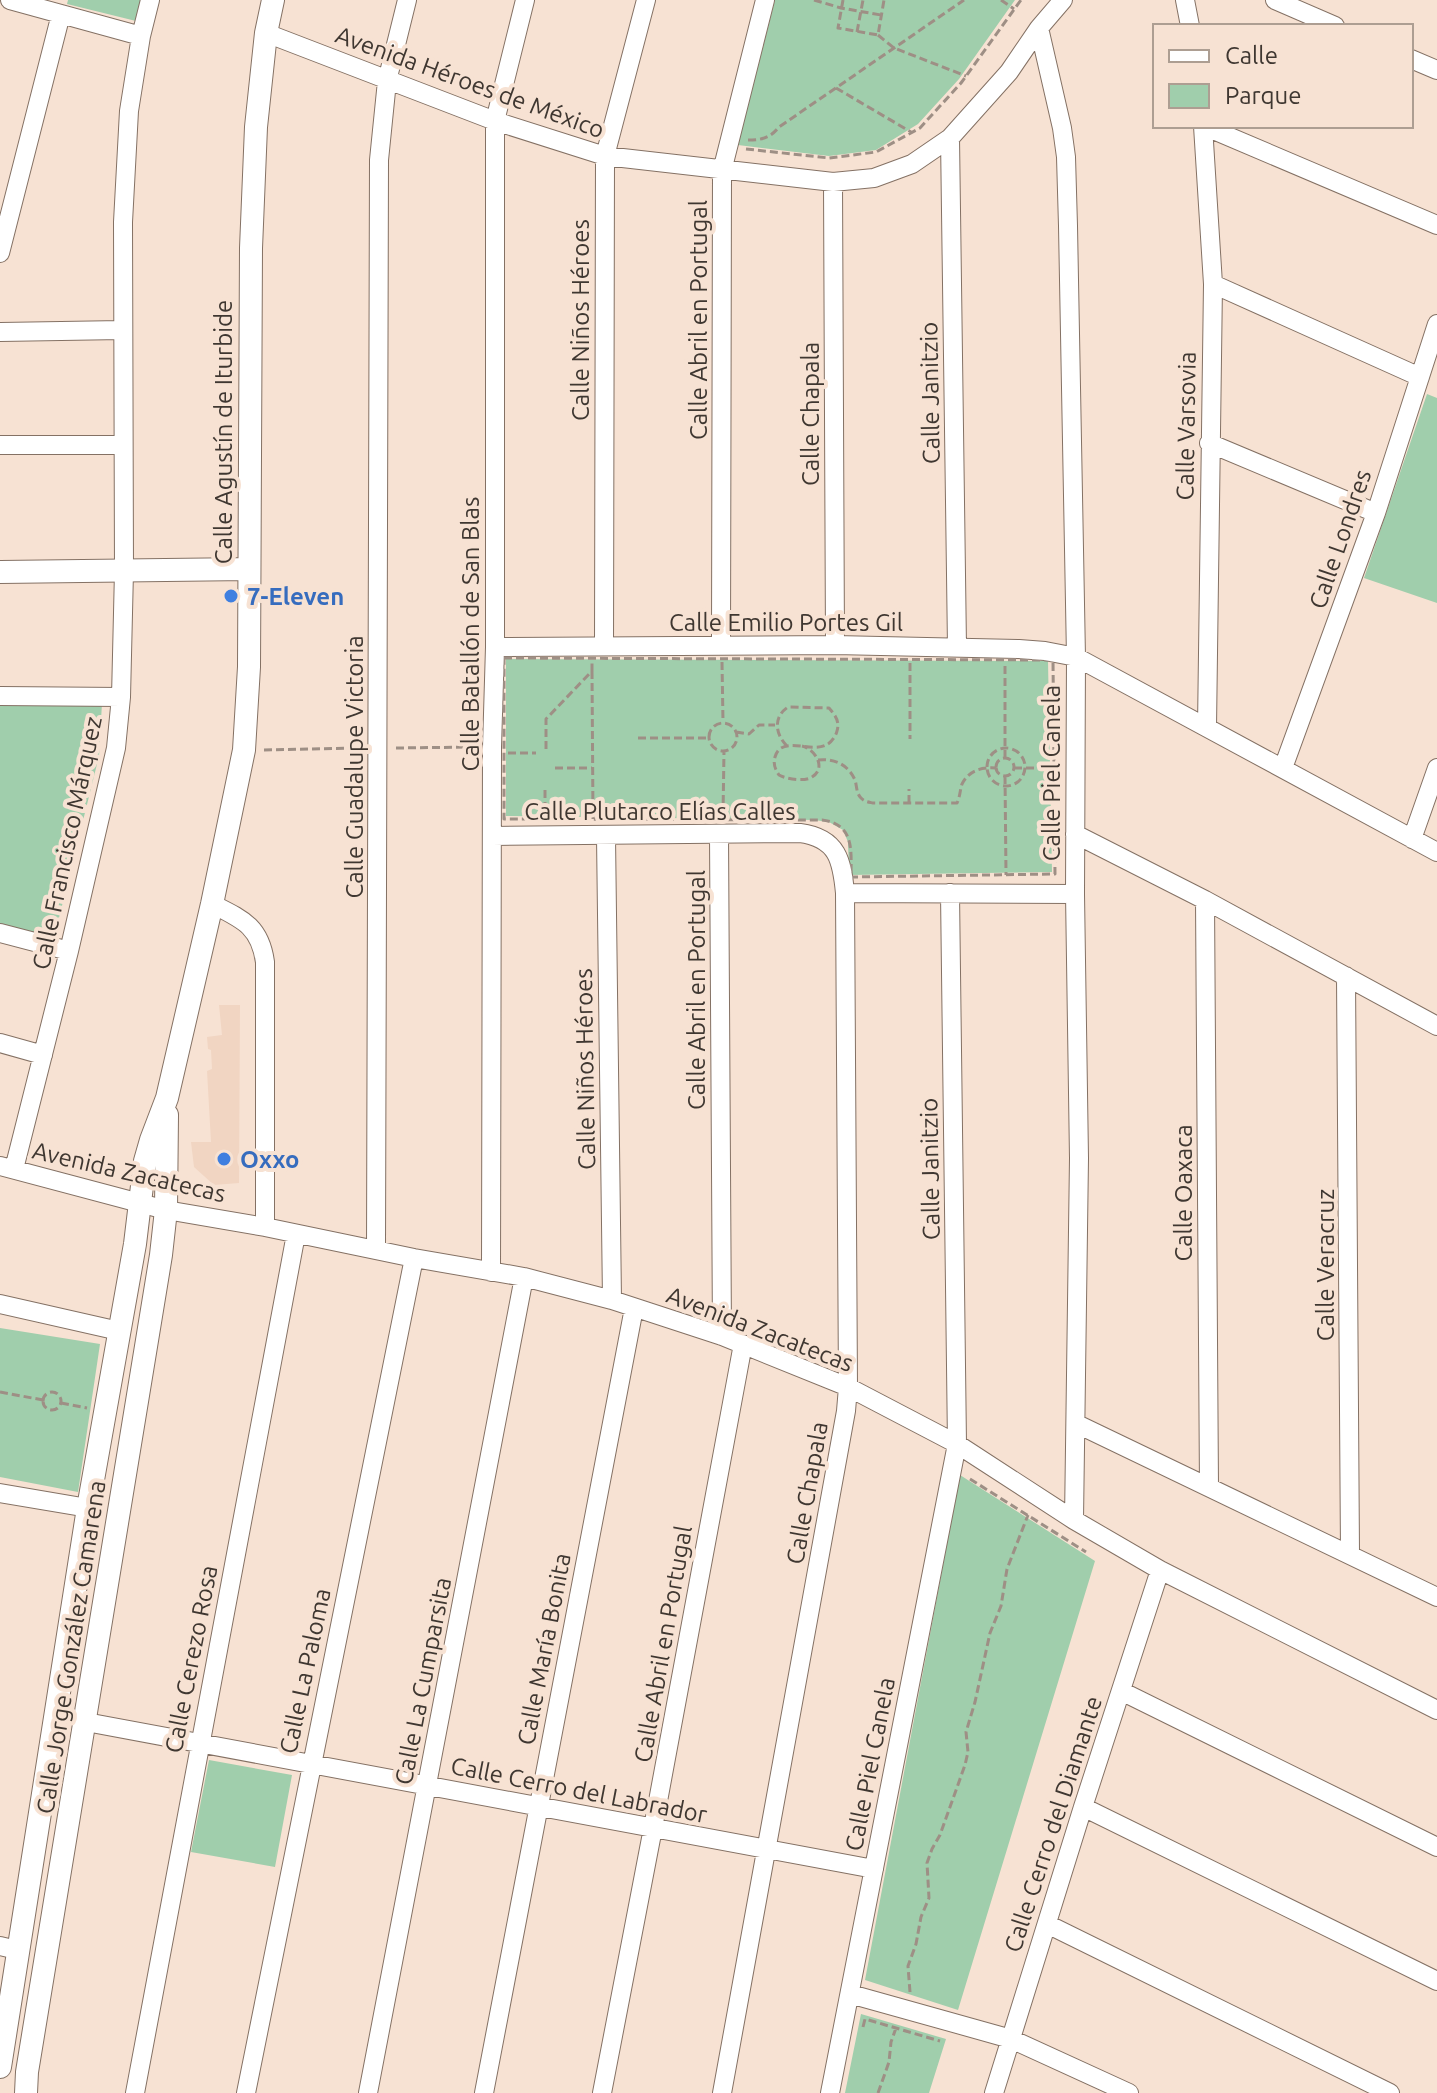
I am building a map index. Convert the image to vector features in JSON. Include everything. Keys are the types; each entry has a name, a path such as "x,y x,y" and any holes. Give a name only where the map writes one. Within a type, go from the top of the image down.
{"street":[{"path":"10,0 141,36"},
{"name":"Calle Francisco Márquez","path":"7,1167 43,1055 116,748 121,697 124,571 123,222 129,111 150,0"},
{"name":"Calle Agustín de Iturbide","path":"140,1204 145,1161 167,1098 244,750 249,667 251,248 256,127 266,33 273,0"},
{"name":"Calle Guadalupe Victoria","path":"376,1250 379,160 387,81 407,0"},
{"name":"Calle Batallón de San Blas","path":"491,1272 495,121 525,0"},
{"name":"Calle Niños Héroes","path":"598,652 605,156 646,0"},
{"name":"Calle Abril en Portugal","path":"721,652 722,171 765,0"},
{"name":"Avenida Héroes de México","path":"266,33 495,121 605,156 833,182 874,178 912,164 950,138 1009,72 1039,28 1063,0"},
{"path":"1185,0 1190,24"},
{"path":"1275,0 1330,24"},
{"path":"0,253 61,14"},
{"name":"Calle Piel Canela","path":"1039,28 1060,114 1066,157 1076,657 1075,894 1079,1158 1074,1520"},
{"path":"1413,60 1437,70"},
{"name":"Calle Varsovia","path":"1204,128 1213,284 1207,727"},
{"path":"1209,128 1437,225"},
{"name":"Calle Janitzio","path":"950,138 957,647"},
{"name":"Calle Chapala","path":"833,182 835,645"},
{"path":"1213,284 1420,377"},
{"name":"Calle Londres","path":"1283,768 1376,513 1437,324"},
{"path":"0,332 122,330"},
{"path":"1209,443 1376,513"},
{"path":"0,445 122,445"},
{"path":"0,572 248,569"},
{"name":"Calle Emilio Portes Gil","path":"495,647 598,652 721,652 835,645 957,647 1045,651 1076,657 1437,852"},
{"path":"0,696 121,697"},
{"path":"1412,839 1437,768"},
{"name":"Calle Abril en Portugal","path":"721,827 722,1336"},
{"name":"Calle Plutarco Elías Calles","path":"493,836 606,837 721,827 800,833 826,841 836,852 843,868 845,893"},
{"path":"1075,834 1205,900 1437,1026"},
{"name":"Calle Niños Héroes","path":"606,837 612,1300"},
{"path":"845,893 1075,894"},
{"name":"Calle Chapala","path":"722,2093 844,1431 848,1387 845,893"},
{"name":"Calle Janitzio","path":"950,893 957,1444"},
{"name":"Calle Oaxaca","path":"1205,900 1209,1487"},
{"path":"212,904 244,920 263,947 265,1227"},
{"path":"0,933 69,951"},
{"name":"Calle Veracruz","path":"1346,976 1350,1553"},
{"path":"0,1043 43,1055"},
{"name":"Calle Agustín de Iturbide","path":"166,1210 167,1098"},
{"name":"Avenida Zacatecas","path":"7,1167 166,1210 524,1277 612,1300 722,1336 848,1387 957,1444 1074,1520 1160,1570 1437,1710"},
{"name":"Calle Jorge González Camarena","path":"0,2067 8,1948 140,1204"},
{"name":"Calle Jorge González Camarena","path":"26,2093 159,1271 166,1210"},
{"name":"Calle Cerezo Rosa","path":"135,2093 296,1234"},
{"name":"Calle La Paloma","path":"246,2093 414,1258"},
{"name":"Calle La Cumparsita","path":"368,2093 524,1277"},
{"path":"0,1304 119,1331"},
{"name":"Calle María Bonita","path":"484,2093 634,1308"},
{"name":"Calle Abril en Portugal","path":"602,2093 743,1344"},
{"path":"1077,1424 1437,1597"},
{"name":"Calle Piel Canela","path":"830,2093 957,1444"},
{"path":"0,1493 88,1508"},
{"name":"Calle Cerro del Diamante","path":"994,2093 1160,1570"},
{"path":"1121,1691 1437,1847"},
{"name":"Calle Cerro del Labrador","path":"86,1722 874,1869"},
{"path":"1083,1807 1437,1981"},
{"path":"1047,1924 1390,2093"},
{"path":"850,1994 1011,2039 1121,2091"}],"path":[{"path":"814,0 881,15"},
{"path":"843,0 838,28 878,35 894,48 966,76"},
{"path":"857,32 863,0"},
{"path":"878,35 884,0"},
{"path":"964,0 779,127 771,136 744,140 742,148 829,158 876,152 920,128 966,76 1021,0"},
{"path":"1001,0 1014,9"},
{"path":"836,88 911,132"},
{"path":"593,819 592,671 598,652"},
{"path":"598,652 1053,660 1055,874 851,877 849,840 844,830 832,822 817,819 721,827 593,819 504,819 504,658 598,652"},
{"path":"721,652 723,723"},
{"path":"910,659 910,739"},
{"path":"1005,659 1005,758"},
{"path":"546,749 546,719 592,671"},
{"path":"787,746 778,735 781,712 788,707 829,708 838,726 833,740 821,747 802,746 787,746 778,750 774,760 777,772 785,778 812,778 816,771 818,760 812,750 802,746"},
{"path":"723,723 733,726 736,732 736,743 730,749 717,749 710,743 710,733 715,725 723,723"},
{"path":"736,732 749,734 759,725 777,725"},
{"path":"638,738 709,738"},
{"path":"1006,748 1020,754 1025,768 1018,782 1005,786 995,784 987,767 991,755 1006,748"},
{"path":"721,827 724,751"},
{"path":"504,753 536,753"},
{"path":"996,768 1005,758"},
{"path":"996,768 998,773 1005,776 1011,773 1013,762 1005,758"},
{"path":"818,760 830,759 846,767 854,778 859,795 873,803 957,803 962,784 968,776 978,769 996,768"},
{"path":"555,768 592,768"},
{"path":"1014,768 1054,768"},
{"path":"1005,776 1006,875"},
{"path":"909,789 909,803"},
{"path":"545,790 545,819"},
{"path":"0,1392 43,1400"},
{"path":"53,1392 60,1396 61,1403 50,1410 43,1400 47,1393 53,1392"},
{"path":"61,1403 87,1408"},
{"path":"48,1417 50,1410"},
{"path":"970,1478 1086,1552"},
{"path":"921,1995 910,1992 908,1966 929,1898 927,1863 965,1765 968,1752 966,1732 990,1633 1001,1606 1007,1569 1028,1515"},
{"path":"862,2034 865,2019 940,2041"},
{"path":"878,2093 887,2070 896,2028"}],"shaded area":[{"path":"219,1005 240,1005 239,1183 214,1185 194,1167 191,1142 211,1142 207,1071 212,1069 207,1037 222,1035"}],"green space":[{"path":"68,0 142,0 136,21 67,4"},
{"path":"775,0 1015,0 959,79 918,124 876,150 829,156 738,145"},
{"path":"1427,394 1437,398 1437,603 1364,578"},
{"path":"506,659 1048,661 1052,872 849,875 848,842 843,830 829,822 814,820 506,816"},
{"path":"0,703 102,703 99,756 54,938 0,924"},
{"path":"0,1328 100,1344 78,1492 0,1477"},
{"path":"960,1475 1095,1561 958,2010 865,1980"},
{"path":"209,1760 292,1775 275,1867 191,1852"},
{"path":"861,2014 946,2039 929,2093 845,2093"}],"place":[{"name":"7-Eleven","path":"231,596"},
{"name":"Oxxo","path":"224,1159"}]}
